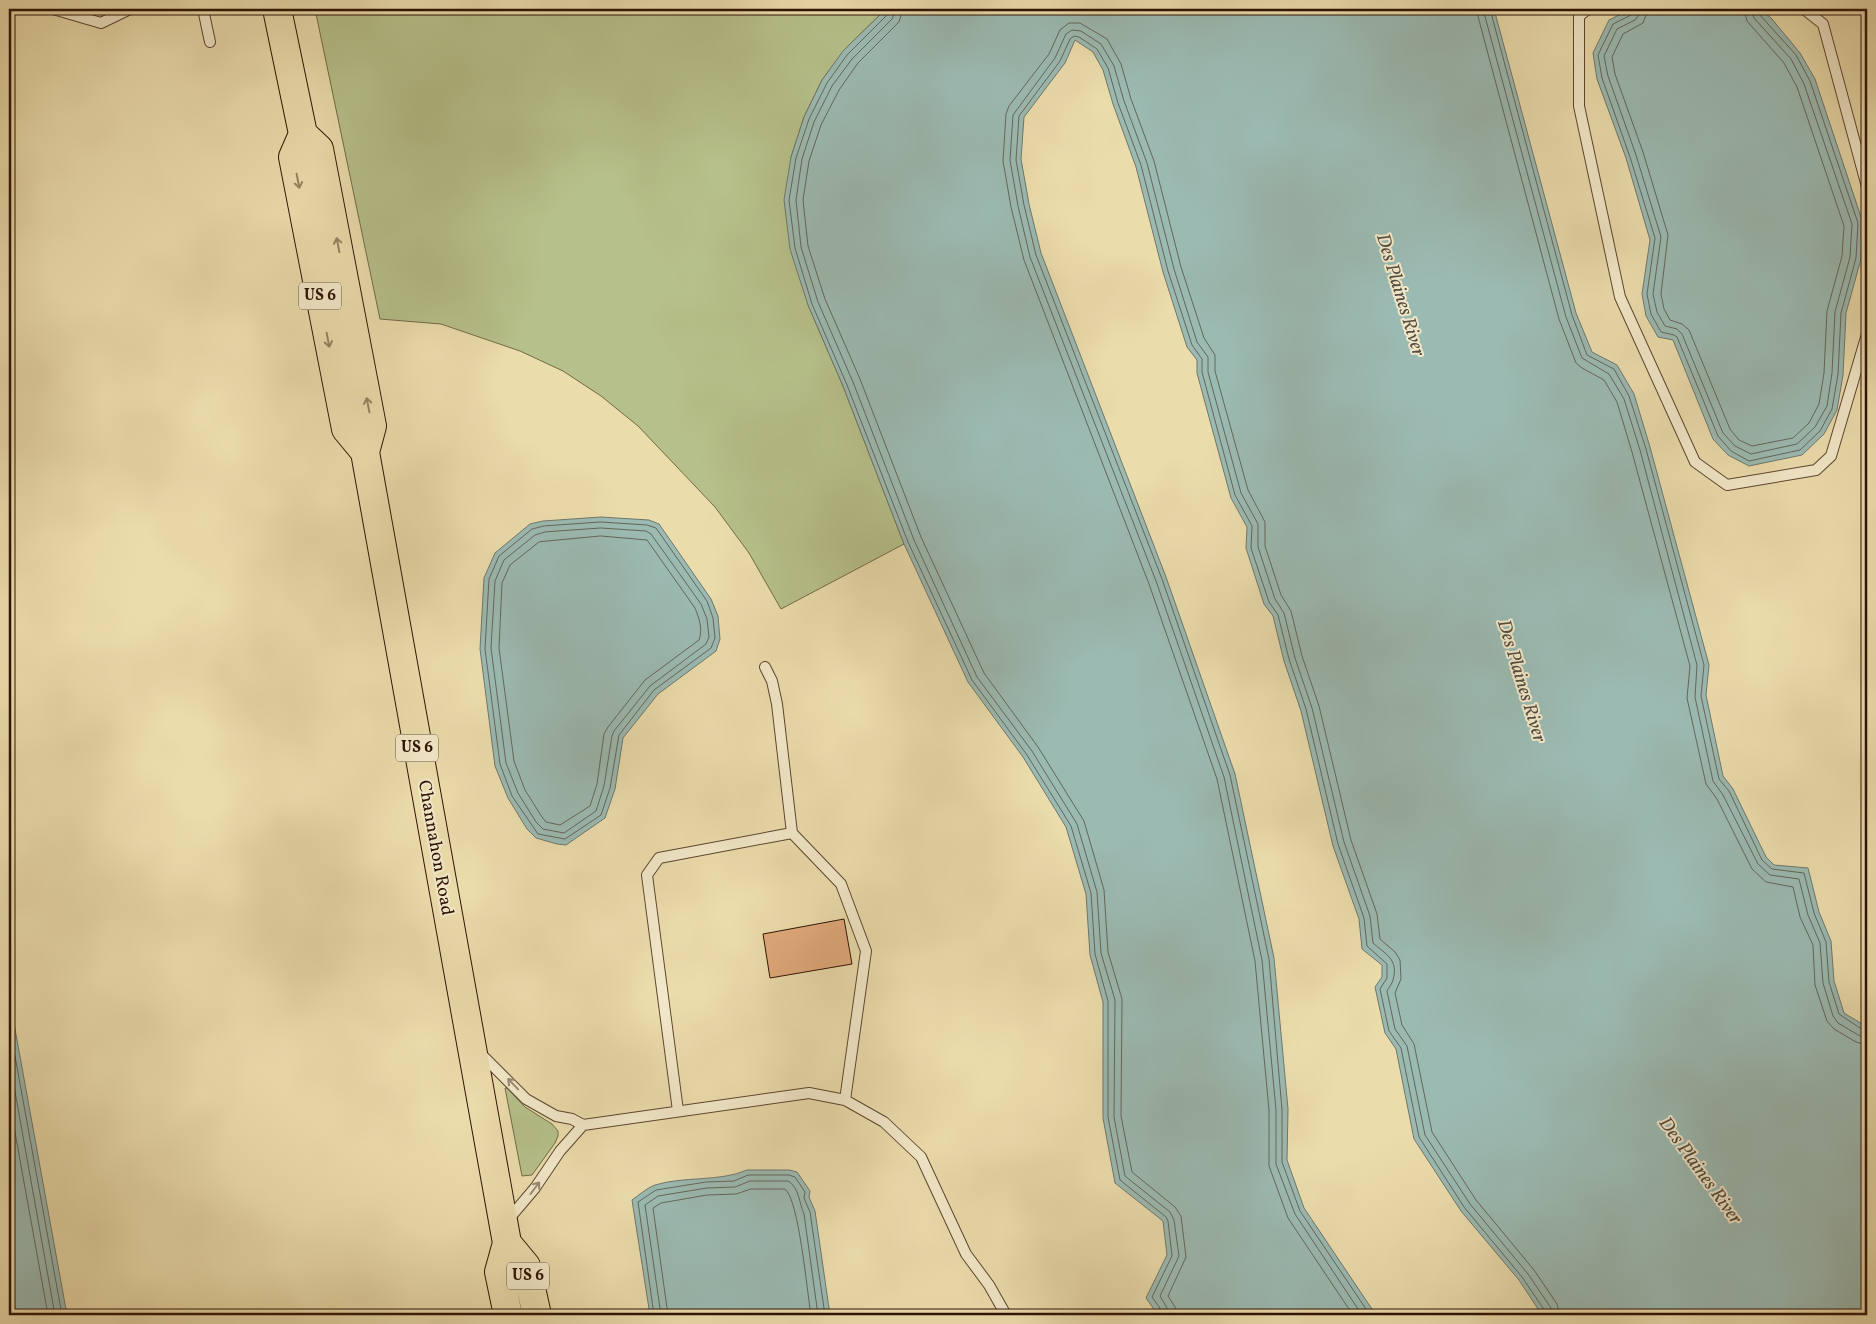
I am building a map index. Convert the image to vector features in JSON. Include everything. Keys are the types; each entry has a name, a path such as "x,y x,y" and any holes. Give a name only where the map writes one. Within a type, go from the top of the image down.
{"main road":[{"name":"Channahon Road","path":"277,9 303,134 319,149 372,426 365,452 505,1234 499,1272 508,1315"},
{"name":"Channahon Road","path":"505,1234 526,1266 537,1315"}],"lane":[{"path":"53,9 101,23 130,9"},
{"path":"203,9 210,42"},
{"path":"1588,9 1579,16 1579,106 1620,298 1695,462 1727,485 1816,470 1831,456 1867,334"},
{"path":"1804,9 1823,24 1867,187"},
{"path":"765,667 772,681 777,704 792,833 840,884 866,951 845,1100"},
{"path":"678,1111 647,875 658,858 792,833"},
{"path":"470,1043 526,1099 556,1116 572,1119 583,1125 810,1093 845,1100 884,1122 921,1157 966,1254 989,1285 1006,1315"},
{"path":"505,1234 560,1151 583,1125"}],"green space":[{"path":"315,9 886,9 846,48 822,80 804,117 791,157 808,305 843,386 904,544 781,609 749,553 715,507 638,426 601,396 563,371 520,351 441,324 380,319"},
{"path":"505,1088 525,1107 552,1124 558,1131 555,1143 532,1175 522,1176"}],"water":[{"name":"Des Plaines River","path":"886,9 1494,9 1576,313 1592,352 1617,365 1634,394 1650,447 1709,665 1706,695 1723,776 1733,789 1766,857 1774,865 1808,868 1819,912 1831,941 1834,981 1844,1013 1867,1027 1867,1315 1542,1315 1519,1280 1461,1211 1414,1139 1396,1049 1385,1033 1375,987 1382,977 1382,965 1362,949 1359,919 1333,846 1301,711 1284,661 1273,616 1264,604 1246,548 1247,527 1231,498 1197,373 1197,360 1187,347 1163,272 1136,167 1103,70 1093,52 1075,40 1065,63 1024,117 1021,159 1029,204 1041,253 1166,577 1235,774 1274,958 1288,1109 1287,1160 1304,1208 1376,1315 1158,1315 1146,1298 1167,1255 1163,1221 1115,1183 1103,1118 1103,1002 1090,955 1086,894 1066,827 1023,757 968,682 904,544 843,386 808,305 790,249 784,200 791,157 804,117 822,80 843,51"},
{"path":"1631,9 1761,9 1772,19 1800,53 1815,79 1863,223 1861,259 1846,313 1843,375 1837,410 1824,434 1802,455 1749,466 1728,455 1713,439 1673,340 1658,337 1646,316 1642,294 1650,240 1626,158 1597,79 1593,53 1609,20"},
{"path":"601,517 649,520 659,524 711,599 718,616 720,639 716,651 658,694 623,738 615,789 605,818 566,845 557,844 536,838 527,829 508,798 495,766 480,649 484,578 495,553 530,524 543,521"},
{"path":"9,996 67,1315 9,1315"},
{"path":"747,1170 789,1170 797,1172 810,1191 809,1197 815,1211 830,1315 650,1315 632,1200 655,1185 666,1182 714,1178"}],"building":[{"path":"844,919 852,964 770,978 763,934"}]}
